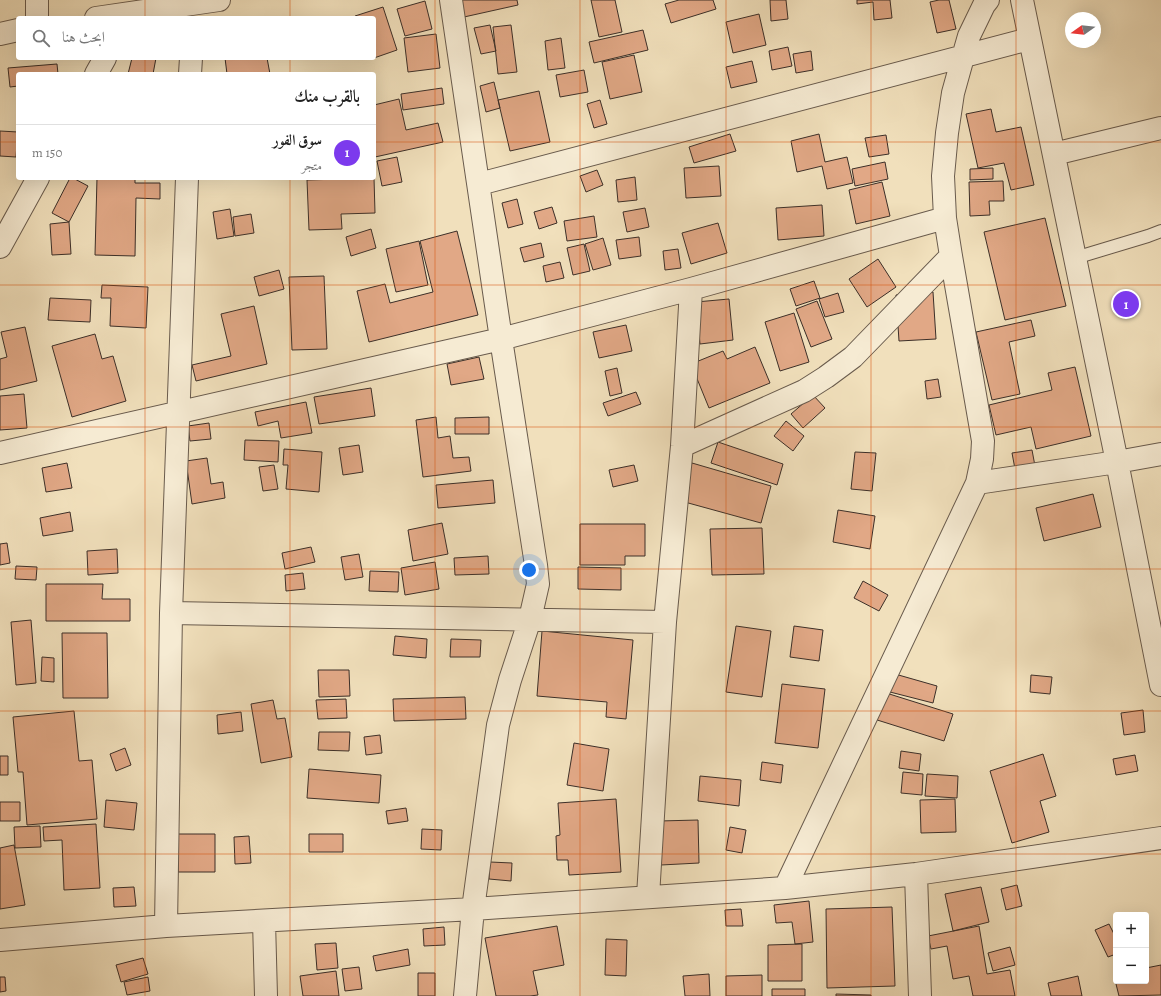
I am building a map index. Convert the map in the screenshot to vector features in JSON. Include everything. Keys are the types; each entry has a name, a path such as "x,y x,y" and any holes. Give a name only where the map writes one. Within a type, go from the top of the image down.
{"street":[{"path":"37,0 37,16"},
{"path":"105,16 132,10 192,11 220,0"},
{"path":"451,0 538,584 530,619 510,680 498,725 473,909 465,996"},
{"path":"785,888 978,482 983,441 945,218 943,176 953,93 970,36 988,0"},
{"path":"1022,0 1117,462 1161,685"},
{"path":"0,34 16,30"},
{"path":"479,184 1030,39"},
{"path":"97,72 104,60"},
{"path":"190,72 191,60"},
{"path":"1054,154 1161,128"},
{"path":"0,247 37,180"},
{"path":"166,926 171,613 187,180"},
{"path":"0,453 501,339 690,289 945,218"},
{"path":"682,446 804,391 826,377 853,357 951,256"},
{"path":"648,896 665,622 682,446 690,289"},
{"path":"978,482 1117,462 1161,454"},
{"path":"171,613 665,622"},
{"path":"0,940 166,926 473,909 648,896 785,888 916,874 1161,838"},
{"path":"916,874 920,996"},
{"path":"264,921 266,996"}],"lane":[{"path":"1075,258 1161,231"}],"building":[{"path":"460,0 517,0 518,5 464,17"},
{"path":"591,0 615,0 622,32 599,37"},
{"path":"679,0 713,0 716,9 671,23 665,4"},
{"path":"770,0 786,0 788,19 771,21"},
{"path":"857,0 890,0 892,18 874,20 873,2 857,4"},
{"path":"949,0 956,29 937,33 930,2"},
{"path":"425,1 432,29 405,36 397,9"},
{"path":"383,7 397,50 376,57 376,16 355,16"},
{"path":"759,14 766,45 733,53 726,22"},
{"path":"490,25 496,51 481,54 474,28"},
{"path":"511,25 517,72 498,74 493,27"},
{"path":"643,30 648,50 594,63 589,42"},
{"path":"436,34 440,68 408,72 404,38"},
{"path":"561,38 565,68 548,70 545,41"},
{"path":"788,47 792,66 772,70 769,51"},
{"path":"811,51 813,70 796,73 793,54"},
{"path":"634,55 642,92 610,99 602,62"},
{"path":"132,60 156,60 153,72 128,72"},
{"path":"225,60 267,60 270,72 227,72"},
{"path":"752,61 757,82 731,88 726,67"},
{"path":"57,64 58,72 16,72 16,86 10,87 8,68"},
{"path":"584,70 588,92 560,97 556,75"},
{"path":"494,82 500,108 486,112 480,86"},
{"path":"442,88 444,104 403,110 401,94"},
{"path":"539,91 550,142 510,151 498,100"},
{"path":"399,99 406,130 438,123 443,142 376,157 376,105"},
{"path":"600,100 607,124 594,128 587,104"},
{"path":"991,109 996,132 1021,127 1034,185 1011,190 1004,163 978,168 966,114"},
{"path":"0,131 16,132 16,157 0,156"},
{"path":"730,134 736,151 694,163 689,147"},
{"path":"819,134 825,162 847,157 853,183 827,189 822,166 797,172 791,141"},
{"path":"886,135 889,154 869,157 865,138"},
{"path":"397,157 402,182 382,186 377,161"},
{"path":"885,162 888,179 855,186 852,169"},
{"path":"719,166 721,196 686,198 684,168"},
{"path":"993,168 993,179 970,180 970,169"},
{"path":"597,170 603,185 586,192 580,176"},
{"path":"635,177 637,200 618,202 616,180"},
{"path":"69,180 77,180 88,186 69,222 52,213"},
{"path":"97,180 135,180 135,183 160,183 160,199 136,198 135,256 95,255"},
{"path":"307,180 374,180 375,213 341,214 342,229 309,230"},
{"path":"1003,181 1004,201 989,201 990,215 970,216 969,182"},
{"path":"882,182 890,216 856,224 849,190"},
{"path":"517,199 523,224 508,228 502,203"},
{"path":"822,205 824,236 778,240 776,208"},
{"path":"552,207 557,223 539,229 534,212"},
{"path":"645,208 649,227 627,232 623,212"},
{"path":"230,209 234,236 217,239 213,212"},
{"path":"251,214 254,233 235,236 233,217"},
{"path":"594,216 597,237 567,241 564,221"},
{"path":"1045,218 1066,306 1005,320 984,232"},
{"path":"69,222 71,254 52,255 50,224"},
{"path":"718,223 727,253 691,264 682,233"},
{"path":"371,229 376,248 351,256 346,237"},
{"path":"457,231 478,315 369,342 357,291 385,284 390,303 433,292 420,241"},
{"path":"639,237 641,256 619,259 616,240"},
{"path":"603,238 611,265 593,270 585,244"},
{"path":"419,241 428,285 396,292 386,249"},
{"path":"541,243 544,257 524,262 520,248"},
{"path":"584,244 590,271 573,275 567,248"},
{"path":"678,249 681,268 665,270 663,251"},
{"path":"878,259 896,287 867,307 849,279"},
{"path":"560,262 564,278 546,282 543,266"},
{"path":"279,270 284,289 259,296 254,277"},
{"path":"324,276 327,349 292,350 289,277"},
{"path":"814,281 820,298 796,306 790,289"},
{"path":"102,285 148,287 146,328 110,326 111,298 101,298"},
{"path":"933,292 936,339 899,341 896,295"},
{"path":"838,293 844,312 825,317 819,299"},
{"path":"50,298 91,300 90,322 48,320"},
{"path":"729,299 733,340 700,344 696,302"},
{"path":"817,301 832,339 811,347 796,309"},
{"path":"254,306 267,364 196,381 192,365 231,356 221,314"},
{"path":"794,313 809,362 780,371 765,322"},
{"path":"1031,320 1035,336 1009,342 1020,394 992,400 976,332"},
{"path":"626,325 632,351 599,358 593,332"},
{"path":"25,327 37,381 0,390 0,359 7,357 1,332"},
{"path":"95,334 102,359 113,356 126,401 72,417 52,346"},
{"path":"755,347 770,383 709,408 691,364 723,351 727,359"},
{"path":"479,357 484,379 451,385 447,364"},
{"path":"1075,367 1091,436 1036,449 1031,427 996,435 989,405 1052,390 1048,373"},
{"path":"617,368 622,393 610,396 605,371"},
{"path":"938,379 941,397 927,399 925,381"},
{"path":"371,388 375,416 319,424 314,397"},
{"path":"636,392 641,404 608,416 603,403"},
{"path":"24,394 27,428 0,430 0,396"},
{"path":"813,395 825,408 803,428 791,414"},
{"path":"306,402 312,433 281,438 278,421 258,426 255,412"},
{"path":"436,417 438,438 450,436 453,458 469,457 471,471 423,477 416,420"},
{"path":"489,417 489,434 455,434 455,418"},
{"path":"786,421 804,436 793,451 774,436"},
{"path":"209,423 211,439 190,441 188,426"},
{"path":"245,440 279,441 278,462 244,460"},
{"path":"718,442 783,464 777,485 711,463"},
{"path":"359,445 363,472 343,475 339,448"},
{"path":"284,449 322,452 319,492 286,489 288,465 283,465"},
{"path":"1032,450 1035,466 1015,469 1012,453"},
{"path":"855,452 876,453 872,491 851,489"},
{"path":"207,458 211,484 223,482 225,498 192,504 186,461"},
{"path":"67,463 72,488 46,492 42,468"},
{"path":"692,463 771,486 761,523 681,501"},
{"path":"274,465 278,489 263,491 259,467"},
{"path":"634,465 638,481 613,487 609,470"},
{"path":"493,480 495,503 438,508 436,485"},
{"path":"1093,494 1101,527 1044,541 1036,508"},
{"path":"838,510 875,516 870,549 833,542"},
{"path":"70,512 73,531 43,536 40,518"},
{"path":"442,523 448,554 413,561 408,530"},
{"path":"580,524 645,524 645,556 625,556 625,565 580,565"},
{"path":"762,528 764,574 712,575 710,529"},
{"path":"7,543 10,563 0,565 0,544"},
{"path":"311,547 315,562 285,569 282,553"},
{"path":"117,549 118,573 88,575 87,551"},
{"path":"359,554 363,577 345,580 341,557"},
{"path":"488,556 489,574 455,575 454,558"},
{"path":"435,562 439,589 405,595 401,568"},
{"path":"16,566 37,567 36,580 15,579"},
{"path":"578,567 621,568 621,590 578,589"},
{"path":"370,571 399,572 398,592 369,591"},
{"path":"303,573 305,589 286,591 285,575"},
{"path":"863,581 888,595 879,611 854,598"},
{"path":"46,584 103,584 102,599 130,599 130,621 46,621"},
{"path":"31,620 36,683 16,685 11,622"},
{"path":"736,626 771,631 762,697 726,692"},
{"path":"794,626 823,630 819,661 790,657"},
{"path":"542,631 633,640 626,719 606,717 607,702 537,696"},
{"path":"62,633 107,633 108,698 63,698"},
{"path":"395,636 427,639 426,658 393,655"},
{"path":"451,639 481,640 480,657 450,657"},
{"path":"42,657 54,658 54,682 41,681"},
{"path":"318,670 349,670 350,696 319,697"},
{"path":"895,674 937,686 933,703 890,692"},
{"path":"1031,675 1052,677 1050,694 1030,692"},
{"path":"782,684 825,689 818,748 775,743"},
{"path":"883,692 953,714 944,741 874,719"},
{"path":"465,697 466,719 394,721 393,699"},
{"path":"346,699 347,718 318,719 316,700"},
{"path":"273,700 277,719 285,718 292,757 261,763 251,704"},
{"path":"1143,710 1145,732 1124,735 1121,713"},
{"path":"74,711 79,761 92,760 97,819 27,825 23,772 18,772 13,717"},
{"path":"241,712 243,731 218,734 217,715"},
{"path":"319,732 350,732 349,751 318,750"},
{"path":"380,735 382,753 366,755 364,737"},
{"path":"574,743 609,749 603,791 567,785"},
{"path":"125,748 131,765 116,771 110,754"},
{"path":"901,751 921,754 919,771 899,768"},
{"path":"1043,754 1056,796 1040,801 1049,832 1012,843 990,771"},
{"path":"1135,755 1138,771 1116,775 1113,759"},
{"path":"0,756 8,756 8,775 0,775"},
{"path":"762,762 783,765 781,783 760,780"},
{"path":"309,769 381,775 379,803 307,798"},
{"path":"903,772 923,774 922,795 901,793"},
{"path":"927,774 958,776 957,798 925,796"},
{"path":"700,776 741,780 739,806 698,801"},
{"path":"616,799 621,872 569,875 568,860 557,860 556,836 560,835 558,803"},
{"path":"955,799 956,832 921,833 920,800"},
{"path":"106,800 137,803 134,830 104,827"},
{"path":"0,802 20,802 20,821 0,821"},
{"path":"406,808 408,821 388,824 386,811"},
{"path":"698,820 699,863 661,865 659,821"},
{"path":"96,824 100,888 64,890 62,840 44,841 43,827"},
{"path":"40,826 41,847 15,848 14,827"},
{"path":"730,827 746,830 742,853 726,850"},
{"path":"422,829 442,830 441,850 421,849"},
{"path":"178,834 215,834 215,872 178,872"},
{"path":"309,834 343,834 343,852 309,852"},
{"path":"249,836 251,863 235,864 234,837"},
{"path":"14,845 25,905 0,909 0,848"},
{"path":"490,862 512,863 511,881 489,879"},
{"path":"1017,885 1022,906 1006,910 1001,889"},
{"path":"134,887 136,906 114,907 113,888"},
{"path":"981,887 989,922 953,931 945,894"},
{"path":"809,901 813,942 795,944 792,922 776,923 774,905"},
{"path":"892,907 895,986 827,988 826,909"},
{"path":"741,909 743,926 726,926 725,910"},
{"path":"1109,924 1113,932 1113,955 1108,957 1095,930"},
{"path":"557,926 564,965 533,971 538,995 496,996 485,938"},
{"path":"979,926 987,974 1010,970 1015,996 973,996 969,976 953,979 947,946 931,949 928,936"},
{"path":"444,927 445,945 424,946 423,929"},
{"path":"606,939 627,940 626,976 605,975"},
{"path":"336,943 338,968 317,970 315,944"},
{"path":"802,944 802,981 768,981 768,945"},
{"path":"1010,947 1015,965 993,971 988,953"},
{"path":"408,949 410,965 376,971 373,956"},
{"path":"143,958 148,974 121,982 116,965"},
{"path":"1161,965 1161,995 1119,996 1116,984 1149,984 1149,967"},
{"path":"359,967 362,989 345,991 342,969"},
{"path":"336,971 339,996 303,996 300,976"},
{"path":"418,973 435,973 435,996 418,996"},
{"path":"709,974 710,996 685,996 683,976"},
{"path":"762,975 762,996 726,996 726,976"},
{"path":"1078,976 1082,996 1051,996 1048,983"},
{"path":"0,977 5,977 6,991 0,992"},
{"path":"148,977 150,991 127,995 124,982"},
{"path":"772,989 805,989 805,996 772,996"},
{"path":"836,994 871,995 871,996 836,996"}],"place":[{"name":"سوق الفور","path":"1126,304"}]}
